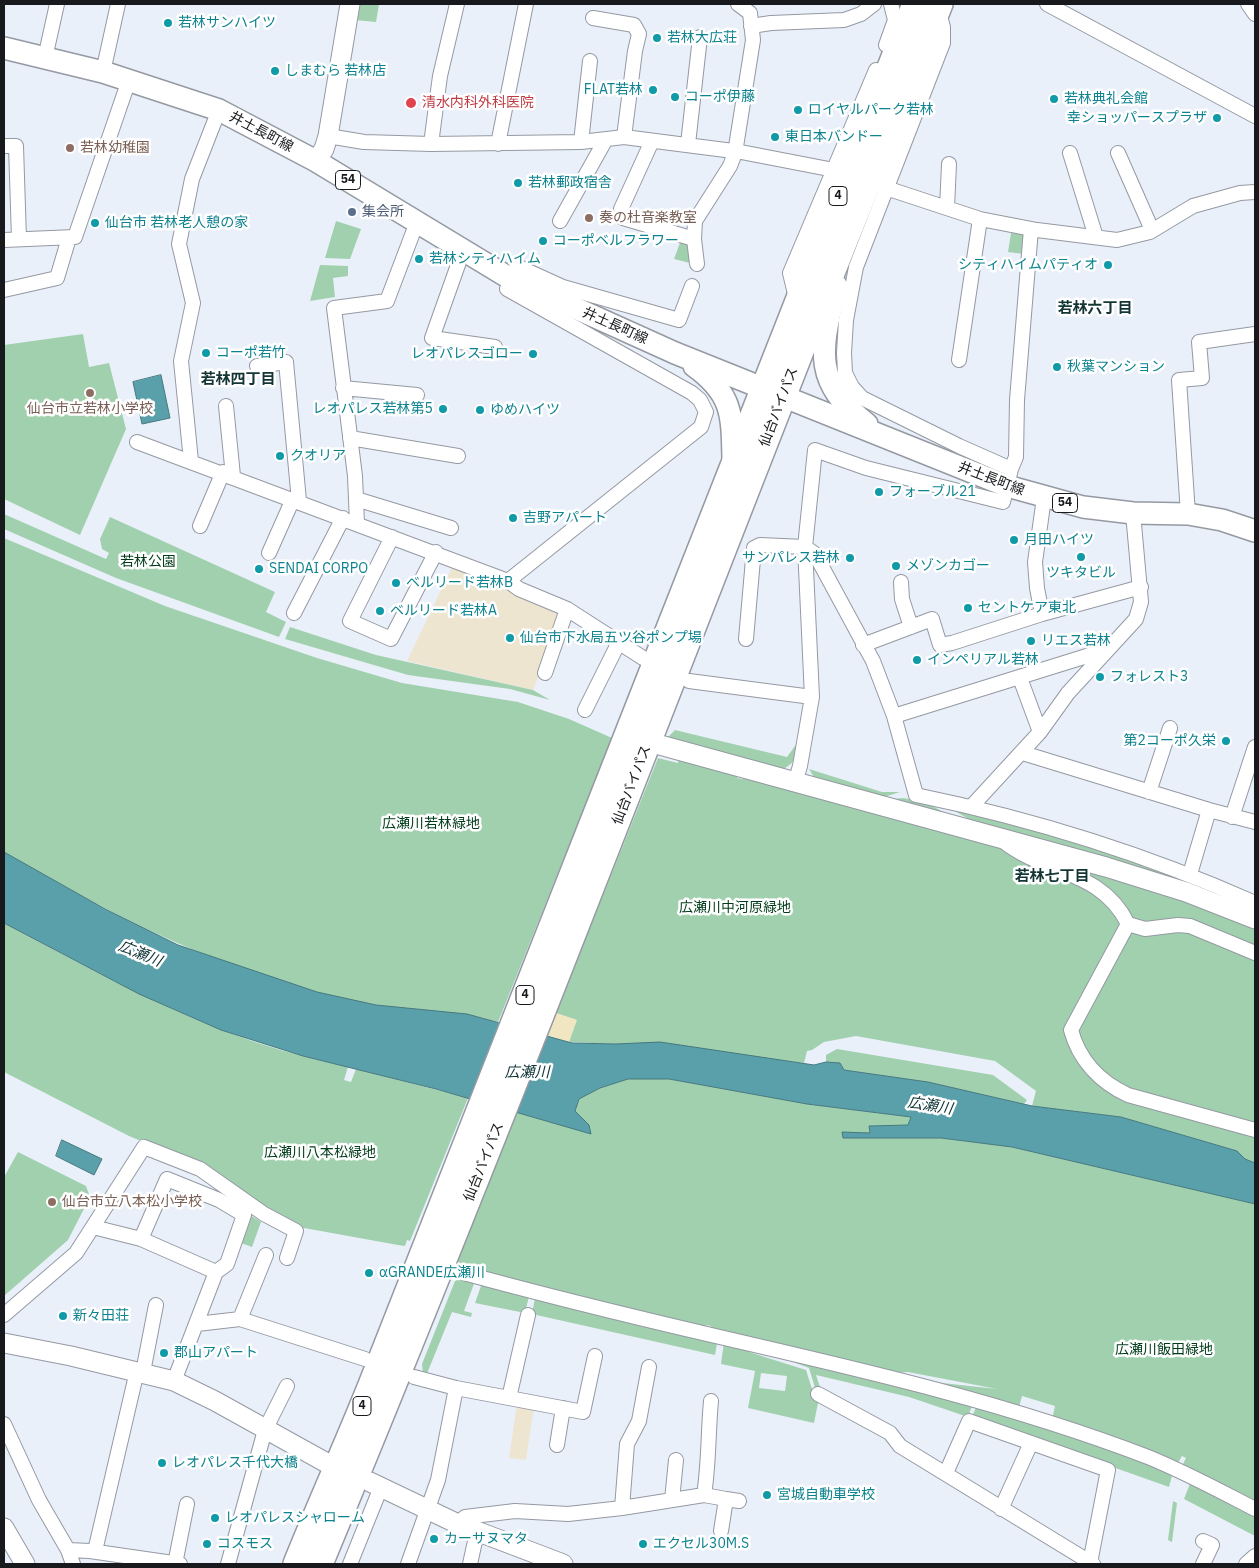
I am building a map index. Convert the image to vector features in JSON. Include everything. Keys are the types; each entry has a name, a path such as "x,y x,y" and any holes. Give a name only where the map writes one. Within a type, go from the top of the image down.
{"highway":[{"name":"仙台バイパス","path":"320,1564 438,1257 639,746 773,393 849,228 931,6"},
{"name":"仙台バイパス","path":"639,746 733,464 773,393 796,299 931,6"},
{"name":"仙台バイパス","path":"296,1564 370,1389 438,1257"}],"main road":[{"name":"井土長町線","path":"4,48 103,72 219,110 316,161 416,222 464,248 511,279 615,338 675,353 883,437 1009,478 1044,498 1083,507 1133,513 1188,514 1222,520 1255,531"},
{"path":"849,228 825,334 824,363 834,391 849,410 883,437"},
{"path":"675,353 702,372 729,404 732,422 733,464"}],"street":[{"path":"45,58 57,4"},
{"path":"103,72 118,4"},
{"path":"316,161 324,150 328,136 350,4"},
{"path":"431,144 440,76 457,4"},
{"path":"498,144 526,4"},
{"path":"697,264 694,239 695,221 730,166 735,152 753,40 750,14 738,4"},
{"path":"751,26 771,23 844,20 861,14 874,4"},
{"path":"796,299 790,272 889,38 895,20 891,4"},
{"path":"1047,4 1255,116"},
{"path":"1248,4 1255,14"},
{"path":"931,6 943,27 943,43 856,267 846,320 845,373 852,387 862,398 959,446 1009,478"},
{"path":"593,18 634,25 640,34 635,51 624,137"},
{"path":"688,144 700,37"},
{"path":"581,142 590,61"},
{"path":"4,240 75,237 129,80"},
{"path":"191,461 181,361 193,303 179,244 192,180 219,110"},
{"path":"328,136 364,142 431,144 581,142 624,137 741,152 834,170"},
{"path":"560,221 606,139"},
{"path":"652,141 621,209 623,218 694,239"},
{"path":"4,146 16,146 19,239"},
{"path":"1070,153 1096,238"},
{"path":"1118,153 1152,230"},
{"path":"947,208 949,164"},
{"path":"886,188 980,219 1031,229 1117,240 1152,230 1193,206 1240,193 1255,192"},
{"path":"959,360 980,219"},
{"path":"357,523 350,438 334,308 387,301 416,222"},
{"path":"795,783 800,766 812,697 805,547 815,450 866,468 1003,502 1016,457 1017,400 1031,229"},
{"path":"4,290 57,278 69,238"},
{"path":"464,248 432,338 495,347"},
{"path":"511,279 516,266 563,287 679,320 692,286"},
{"path":"1188,514 1179,380 1202,378 1199,342 1255,334"},
{"path":"508,581 701,427 706,412 700,400 692,392 615,338"},
{"path":"257,366 286,362 296,500 269,553"},
{"path":"343,388 417,395"},
{"path":"200,526 228,474 226,406"},
{"path":"350,438 458,456"},
{"path":"137,442 228,474 508,581 518,589 567,609 642,658"},
{"path":"1042,614 1035,562 1044,498"},
{"path":"356,499 451,528"},
{"path":"971,807 1024,751 1068,693 1136,619 1142,602 1133,513"},
{"path":"294,613 343,518"},
{"path":"392,537 350,620 392,639 436,552"},
{"path":"746,639 754,548 760,545 805,547 816,554 873,661 894,716 916,795 971,807 1082,837 1190,874 1255,903"},
{"path":"901,582 902,599 911,627"},
{"path":"863,645 932,619 940,645 1140,587"},
{"path":"545,673 567,609"},
{"path":"585,710 619,642"},
{"path":"894,716 1105,651"},
{"path":"1020,678 1040,732"},
{"path":"690,681 812,697"},
{"path":"1149,792 1170,728"},
{"path":"639,746 795,783 1169,886 1255,919"},
{"path":"1232,817 1255,747"},
{"path":"1024,751 1026,754 1149,792 1255,822"},
{"path":"1190,874 1209,810"},
{"path":"998,838 1017,853 1090,883 1114,900 1128,924 1145,929 1178,925 1190,926 1255,953"},
{"path":"1128,924 1071,1030 1082,1057 1096,1075 1112,1088 1128,1095 1255,1130"},
{"path":"4,1316 76,1253 144,1148 200,1169 264,1214 296,1231 287,1258"},
{"path":"141,1239 167,1179 219,1200 244,1215 227,1264 216,1272 174,1381"},
{"path":"93,1227 141,1239 216,1272"},
{"path":"240,1319 266,1255"},
{"path":"438,1257 654,1322 851,1367 1075,1431 1194,1477 1255,1509"},
{"path":"95,1552 156,1305"},
{"path":"509,1398 528,1315"},
{"path":"196,1324 240,1319 365,1359"},
{"path":"4,1343 140,1371 174,1381 215,1401 325,1462"},
{"path":"414,1378 456,1388 584,1412 595,1356"},
{"path":"622,1508 627,1444 639,1421 649,1367"},
{"path":"228,1564 265,1430 287,1386"},
{"path":"408,1564 438,1480 456,1388"},
{"path":"818,1394 890,1432 900,1446 1092,1564 1108,1470 969,1421 946,1473"},
{"path":"704,1495 708,1469 711,1401"},
{"path":"557,1445 563,1408"},
{"path":"4,1424 40,1500 68,1550 73,1564"},
{"path":"1001,1509 1031,1443"},
{"path":"672,1500 676,1460"},
{"path":"350,1564 376,1485 458,1524 543,1561 563,1564"},
{"path":"458,1524 465,1517 515,1511 568,1514 622,1508 704,1495 732,1500 721,1531"},
{"path":"68,1550 177,1564 187,1504"},
{"path":"4,1528 25,1564"},
{"path":"470,1564 477,1532"},
{"path":"1203,1564 1212,1545 1204,1541"},
{"path":"1246,1564 1255,1556"}],"shaded area":[{"path":"454,563 564,611 533,690 407,661"},
{"path":"517,1404 534,1407 526,1460 509,1458"}],"green space":[{"path":"357,4 379,4 376,22 355,20"},
{"path":"336,221 361,229 350,259 325,258"},
{"path":"1011,233 1025,234 1024,254 1008,252"},
{"path":"681,240 691,244 690,263 674,259"},
{"path":"320,265 348,266 348,276 333,278 335,297 310,301"},
{"path":"83,334 89,367 109,363 126,429 80,535 4,499 4,345"},
{"name":"若林公園","path":"4,514 106,559 109,553 102,549 100,539 110,517 275,592 266,612 286,622 279,637 116,578 4,529"},
{"name":"広瀬川若林緑地","path":"4,538 165,606 317,658 402,683 518,702 569,719 612,738 498,1022 453,1014 378,1006 318,993 276,981 196,951 117,915 4,852"},
{"path":"290,627 376,655 533,690 550,700 510,689 408,675 285,639"},
{"path":"675,730 787,757 795,746 799,747 796,757 791,763 776,773 669,744 668,737"},
{"name":"広瀬川中河原緑地","path":"679,757 738,774 737,778 743,779 744,776 792,788 806,795 1100,870 1255,925 1255,1163 1245,1159 1237,1151 1121,1117 1032,1106 1036,1091 995,1061 856,1036 824,1042 807,1051 804,1063 616,1044 569,1042 576,1020 556,1013 658,758 678,763"},
{"path":"809,769 882,792 900,792 884,797 817,782"},
{"path":"903,798 925,802 969,826 875,801"},
{"path":"953,810 971,811 1189,877 1185,886 972,821"},
{"name":"広瀬川八本松緑地","path":"4,923 110,979 192,1017 267,1046 348,1067 344,1080 351,1082 356,1069 468,1098 410,1241 407,1240 405,1246 293,1226 201,1166 129,1136 4,1072"},
{"path":"837,1049 993,1075 1027,1100 1024,1104 928,1082 844,1070 840,1063 826,1062 826,1055"},
{"name":"広瀬川飯田緑地","path":"628,1079 669,1079 807,1104 911,1117 908,1125 869,1126 870,1134 857,1132 843,1138 941,1138 1012,1147 1255,1204 1255,1504 1181,1468 1186,1458 1182,1456 1176,1466 1052,1420 1055,1406 1022,1396 1018,1411 924,1381 997,1389 908,1372 893,1373 711,1331 711,1326 706,1325 705,1329 569,1295 461,1265 457,1260 516,1112 590,1133 589,1125 575,1111 579,1099 600,1088"},
{"path":"18,1152 86,1186 90,1197 68,1240 4,1296 4,1177"},
{"path":"250,1215 261,1222 252,1247 241,1243"},
{"path":"457,1276 475,1281 464,1311 472,1313 471,1317 452,1312 426,1376 423,1373 422,1364"},
{"path":"482,1283 529,1296 525,1313 475,1303"},
{"path":"535,1298 717,1343 715,1355 532,1314"},
{"path":"724,1342 745,1347 749,1352 806,1370 814,1395 819,1398 814,1423 748,1408 755,1371 721,1364","holes":["761,1373 787,1376 785,1391 759,1388"]},
{"path":"772,1354 973,1403 968,1417 909,1397 816,1375 822,1393 815,1388 809,1368"},
{"path":"977,1405 1173,1472 1169,1487 972,1417"},
{"path":"1191,1481 1255,1514 1255,1536 1184,1499"},
{"path":"1173,1501 1177,1503 1172,1542 1168,1540"}],"sand":[{"path":"556,1013 577,1020 569,1042 547,1036"}],"water":[{"path":"161,375 170,418 142,424 133,382"},
{"name":"広瀬川","path":"4,852 105,909 178,945 317,992 376,1005 467,1014 572,1043 660,1042 814,1065 826,1062 840,1063 844,1070 928,1082 1032,1106 1121,1117 1237,1151 1245,1159 1255,1163 1255,1204 1012,1147 941,1138 843,1138 842,1132 870,1133 869,1126 908,1125 911,1117 807,1104 669,1079 628,1079 600,1088 579,1099 575,1111 589,1125 591,1134 436,1089 303,1056 221,1030 139,994 4,923"},
{"path":"62,1140 102,1159 94,1175 56,1156"}],"place":[{"name":"若林サンハイツ","path":"168,23"},
{"name":"若林大広荘","path":"657,38"},
{"name":"しまむら 若林店","path":"275,71"},
{"name":"FLAT若林","path":"653,90"},
{"name":"コーポ伊藤","path":"675,97"},
{"name":"若林典礼会館","path":"1054,99"},
{"name":"清水内科外科医院","path":"411,103"},
{"name":"ロイヤルパーク若林","path":"798,110"},
{"name":"幸ショッパースプラザ","path":"1217,118"},
{"name":"東日本バンドー","path":"775,137"},
{"name":"若林幼稚園","path":"70,148"},
{"name":"若林郵政宿舎","path":"518,183"},
{"name":"集会所","path":"352,212"},
{"name":"奏の杜音楽教室","path":"589,218"},
{"name":"仙台市 若林老人憩の家","path":"95,223"},
{"name":"コーポベルフラワー","path":"543,241"},
{"name":"若林シティハイム","path":"419,259"},
{"name":"シティハイムパティオ","path":"1108,265"},
{"name":"コーポ若竹","path":"206,353"},
{"name":"レオパレスゴロー","path":"533,354"},
{"name":"秋葉マンション","path":"1057,367"},
{"name":"仙台市立若林小学校","path":"90,393"},
{"name":"レオパレス若林第5","path":"443,409"},
{"name":"ゆめハイツ","path":"480,410"},
{"name":"クオリア","path":"280,456"},
{"name":"フォーブル21","path":"879,492"},
{"name":"吉野アパート","path":"513,518"},
{"name":"月田ハイツ","path":"1014,540"},
{"name":"ツキタビル","path":"1081,557"},
{"name":"サンパレス若林","path":"850,558"},
{"name":"メゾンカゴー","path":"896,566"},
{"name":"SENDAI CORPO","path":"259,569"},
{"name":"ベルリード若林B","path":"396,583"},
{"name":"セントケア東北","path":"968,608"},
{"name":"ベルリード若林A","path":"380,611"},
{"name":"仙台市下水局五ツ谷ポンプ場","path":"510,638"},
{"name":"リエス若林","path":"1031,641"},
{"name":"インペリアル若林","path":"917,660"},
{"name":"フォレスト3","path":"1100,677"},
{"name":"第2コーポ久栄","path":"1226,741"},
{"name":"仙台市立八本松小学校","path":"52,1202"},
{"name":"αGRANDE広瀬川","path":"369,1273"},
{"name":"新々田荘","path":"63,1316"},
{"name":"郡山アパート","path":"164,1353"},
{"name":"レオパレス千代大橋","path":"162,1463"},
{"name":"宮城自動車学校","path":"767,1495"},
{"name":"レオパレスシャローム","path":"215,1518"},
{"name":"カーサヌマタ","path":"434,1539"},
{"name":"コスモス","path":"207,1544"},
{"name":"エクセル30M.S","path":"643,1544"}],"district":[{"name":"若林六丁目","path":"1095,309"},
{"name":"若林四丁目","path":"238,380"},
{"name":"若林七丁目","path":"1052,877"}]}
